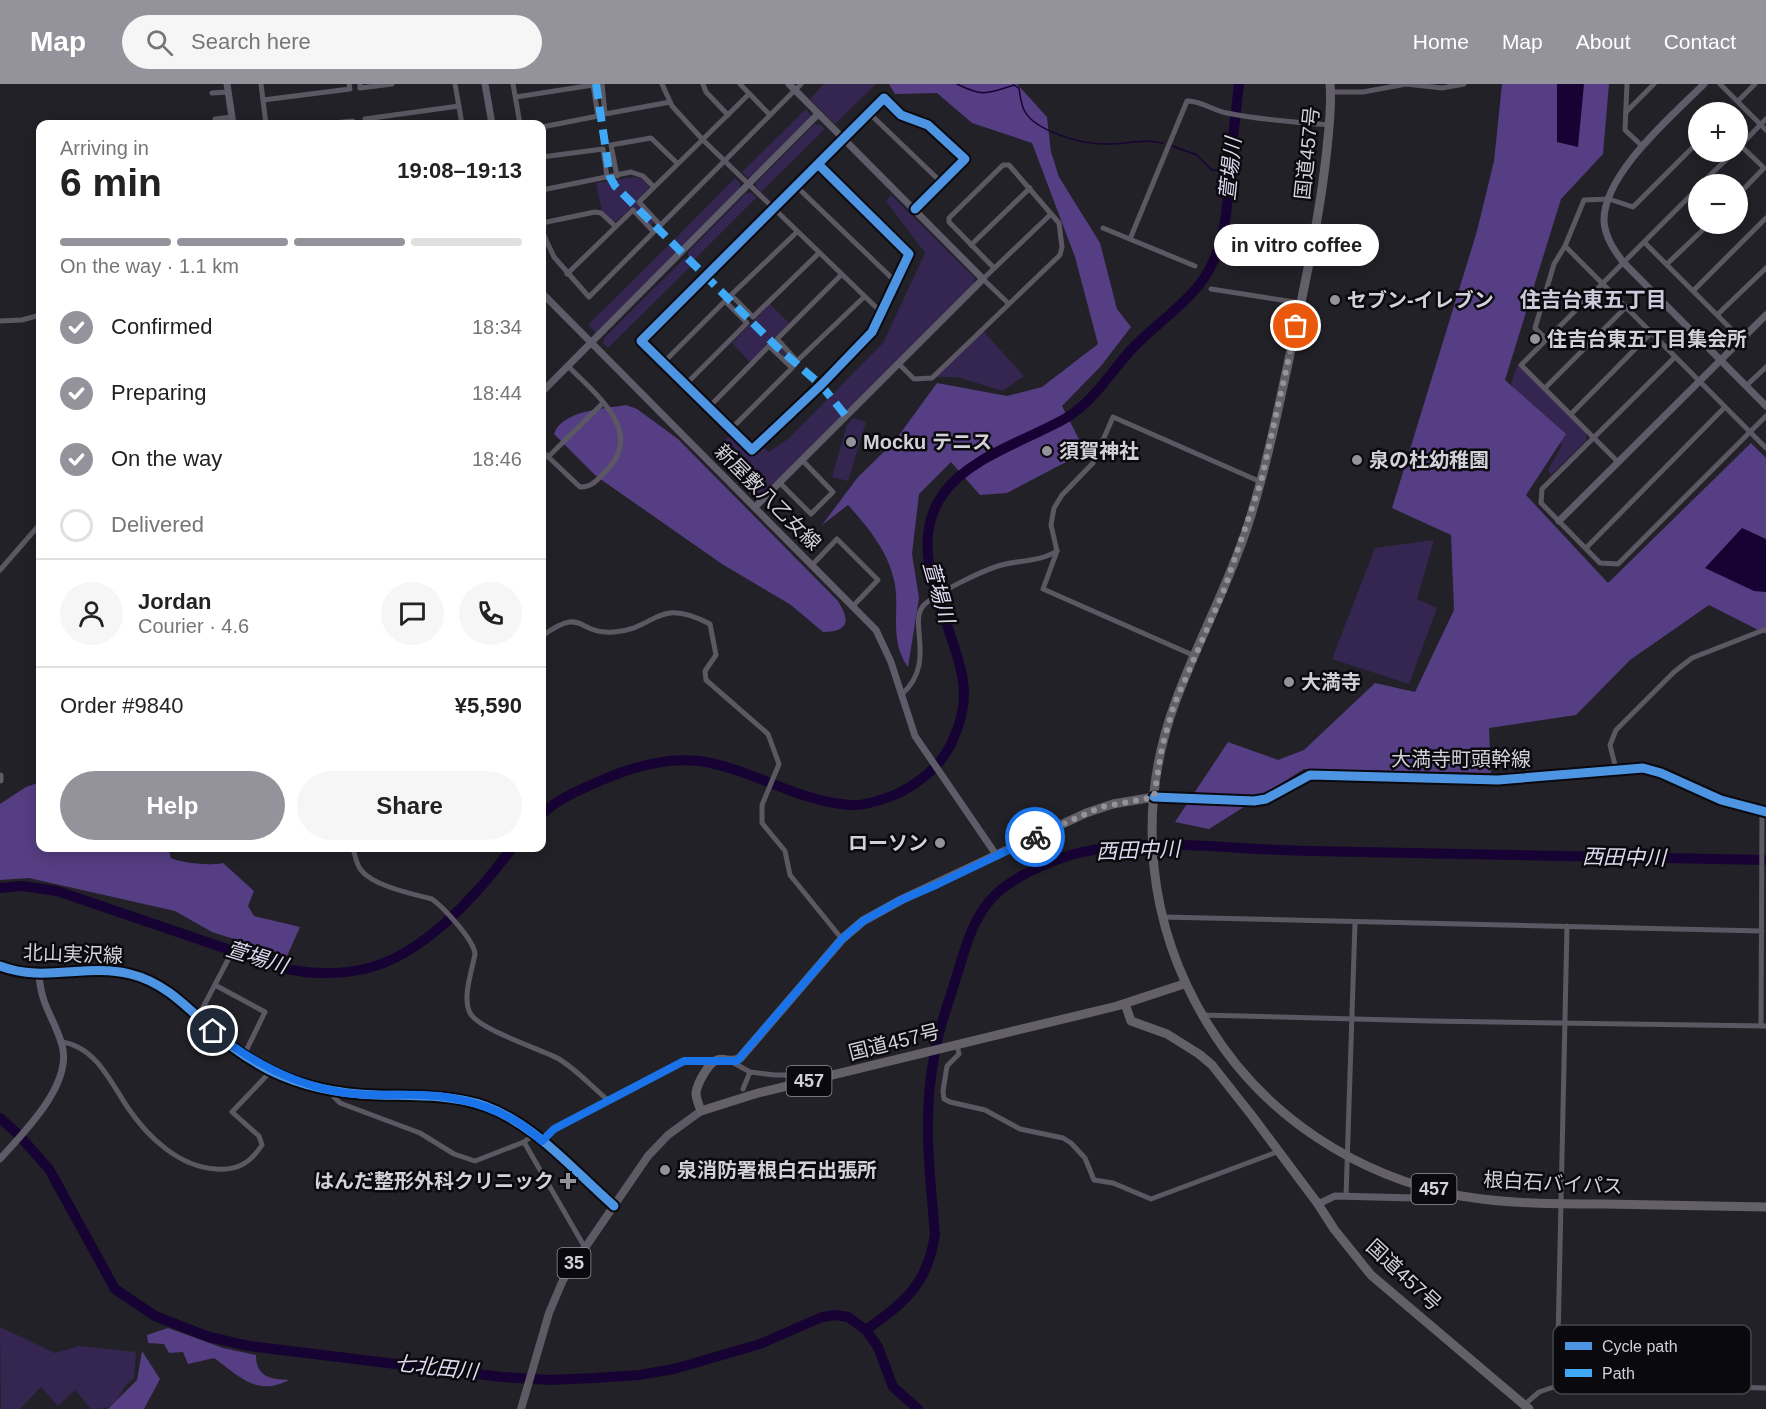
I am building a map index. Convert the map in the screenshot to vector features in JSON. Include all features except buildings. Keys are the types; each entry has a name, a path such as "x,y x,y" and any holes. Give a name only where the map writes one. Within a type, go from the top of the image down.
{"highway":[{"name":"国道457号","path":"1154,797 1162,747 1174,705 1224,590 1261,482 1301,303 1322,191 1329,125 1330,88"},
{"name":"根白石バイパス","path":"1154,797 1152,860 1156,893 1184,984 1233,1061 1263,1095 1295,1122 1347,1156 1378,1171 1415,1184 1462,1196 1560,1204 1766,1207"},
{"path":"701,1111 697,1100 697,1088 716,1061 732,1062 740,1058 842,939 879,911 1086,813 1113,804 1154,797"},
{"name":"国道457号","path":"701,1111 806,1081 1125,1004 1184,984"},
{"name":"国道457号","path":"1125,1004 1129,1018 1134,1023 1167,1034 1212,1065 1371,1275 1527,1407"}],"main road":[{"name":"35","path":"521,1409 559,1287 584,1246 657,1146 680,1125 701,1111"}],"street":[{"path":"261,84 266,120"},
{"path":"263,100 350,89 349,84"},
{"path":"360,84 360,88 392,84"},
{"path":"455,84 461,120"},
{"path":"485,84 491,120"},
{"path":"513,84 519,120"},
{"path":"602,84 605,114 670,102"},
{"path":"662,84 670,102 703,140 883,314"},
{"path":"702,84 706,92 728,115"},
{"path":"740,84 770,115"},
{"path":"789,84 1008,303"},
{"path":"546,240 554,257 589,297 801,84"},
{"path":"1330,88 1363,92 1406,84 1442,88 1464,84"},
{"path":"1627,84 1625,130 1642,146"},
{"path":"1626,112 1654,84"},
{"path":"1704,84 1642,146 1614,184 1605,211 1605,230 1608,240 1623,262 1766,406"},
{"path":"1720,84 1738,102 1755,84"},
{"path":"516,98 593,85 598,116 546,126"},
{"path":"212,93 228,88 232,120"},
{"path":"660,225 639,202 749,94"},
{"path":"819,165 909,254 883,314 872,332 821,386 752,450 641,341 884,98 901,115 928,125 965,159 915,210"},
{"path":"1130,239 1187,101 1194,100 1224,113 1247,117 1329,125"},
{"path":"365,120 459,106"},
{"path":"1748,112 1766,130"},
{"path":"869,113 941,182"},
{"path":"546,389 818,114"},
{"path":"215,119 224,120"},
{"path":"1748,137 1766,119"},
{"path":"617,176 611,145 651,138 677,163"},
{"path":"546,156 603,149 607,177"},
{"path":"1546,339 1535,328 1554,264 1584,200 1609,199 1633,207 1688,152"},
{"path":"1748,156 1764,168 1748,185"},
{"path":"1711,174 1722,162"},
{"path":"898,363 914,379 932,378 1060,255 1062,247 1059,223 1009,165 1003,165 950,218 949,222 994,268"},
{"path":"546,189 637,172 654,187"},
{"path":"796,186 897,283"},
{"path":"971,245 1030,188"},
{"path":"1618,462 1521,365 1688,198"},
{"path":"567,274 633,210 653,231"},
{"path":"546,222 595,212 601,213 615,226"},
{"path":"755,507 1051,214"},
{"path":"1694,290 1766,218"},
{"path":"1103,228 1195,266"},
{"path":"797,232 731,295 753,317 819,253"},
{"path":"1667,264 1698,234"},
{"path":"1644,242 1742,339"},
{"path":"1564,246 1766,447"},
{"path":"1718,314 1766,268"},
{"path":"841,275 777,339 797,362 864,297"},
{"path":"1211,289 1301,303"},
{"name":"新屋敷八乙女線","path":"546,297 853,606 881,639 891,662 911,727 925,754 997,856"},
{"path":"663,363 725,301 747,323 685,385"},
{"path":"1545,388 1626,307"},
{"path":"1559,521 1766,315"},
{"path":"0,321 22,320 36,316"},
{"path":"1571,414 1651,333"},
{"path":"708,408 769,346 792,368 730,430"},
{"path":"1676,357 1542,489 1541,503 1600,563 1618,564 1766,416"},
{"path":"568,366 603,403 617,423 621,447 617,460 594,484 580,487 548,457 603,403"},
{"path":"1746,386 1766,367"},
{"path":"1586,548 1725,407"},
{"path":"1194,656 1043,589 1057,551 1051,525 1054,508 1062,495 1093,463 1113,417 1261,482"},
{"path":"780,483 811,514 833,492 802,460"},
{"path":"0,570 36,529"},
{"path":"812,565 837,539 878,580 853,606"},
{"path":"901,695 914,681 922,658 919,619 924,606 956,586 997,566 1042,557 1057,551"},
{"path":"546,634 567,621 577,621 601,632 618,632 671,612 701,619 710,624 716,655 704,676 721,695 759,724 768,734 779,764 762,805 762,823 785,851 790,875 842,939"},
{"path":"1616,769 1610,745 1616,730 1674,672 1692,658 1766,629"},
{"name":"大満寺町頭幹線","path":"1154,797 1254,801 1266,798 1310,775 1498,780 1616,769 1650,770 1721,800 1764,812"},
{"path":"1202,1015 1763,1026 1761,847 1764,812"},
{"path":"354,852 359,867 378,882 432,899 439,904 474,947 467,995 469,1012 474,1018 493,1030 560,1059 609,1101"},
{"path":"1162,917 1762,931"},
{"path":"1346,1196 1355,923"},
{"path":"1558,1325 1567,926"},
{"path":"198,1017 231,954"},
{"name":"北山実沢線","path":"0,966 19,972 39,974 108,971 129,973 160,986 244,1055 271,1071 289,1078 335,1091 379,1095 423,1095 466,1101 500,1113 535,1134 614,1206"},
{"path":"0,1159 54,1093 60,1081 65,1058 61,1042 43,1001 39,974"},
{"path":"215,985 265,1012 244,1055"},
{"path":"61,1042 73,1044 101,1067 129,1109 160,1145 206,1169 226,1170 239,1167 249,1161 262,1144 259,1136 232,1112 271,1071"},
{"path":"957,1045 959,1054 947,1066 944,1099 985,1110 1020,1129 1062,1138 1071,1143 1084,1158 1094,1180 1113,1183 1151,1199 1277,1152"},
{"path":"542,1141 554,1129 684,1061 716,1061"},
{"path":"732,1062 750,1072 775,1075 797,1074 802,1075 806,1081"},
{"path":"743,1089 750,1072"},
{"path":"335,1091 334,1097 340,1103 420,1133 454,1154 475,1161 524,1142 535,1134"},
{"path":"524,1142 584,1246"},
{"path":"1318,1204 1335,1196 1414,1198 1415,1184"},
{"path":"1527,1407 1539,1392 1553,1387"},
{"path":"1751,1388 1766,1388"}],"shaded area":[{"path":"824,84 876,84 835,124 810,99"},
{"path":"889,84 1017,84 1047,117 1051,152 1059,177 1100,243 1117,309 1131,327 1101,366 1062,406 1087,455 1062,464 1007,493 980,495 951,462 919,494 912,554 919,598 908,667 898,645 896,633 893,576 881,547 848,505 822,525 858,477 894,442 937,383 1007,396 1042,387 1098,344 1075,257 1032,143 972,123 937,93 895,94"},
{"path":"1502,84 1609,84 1603,154 1561,199 1505,380 1566,434 1526,495 1608,583 1751,443 1766,458 1766,634 1709,605 1630,660 1576,715 1489,728 1491,773 1304,769 1209,829 1175,822 1228,742 1278,760 1304,750 1375,683 1415,692 1454,610 1451,535 1392,508 1477,231 1494,161"},
{"path":"1557,84 1584,84 1578,147 1557,142"},
{"path":"806,109 811,119 752,177 747,177 742,172"},
{"path":"815,124 825,129 761,192 756,187 756,183"},
{"path":"635,177 642,179 650,187 636,201 655,222 651,225 632,207 614,223 602,211 596,183"},
{"path":"735,178 740,183 740,188 682,247 677,247 672,242"},
{"path":"746,193 752,193 756,198 693,261 688,256 688,252"},
{"path":"891,195 975,278 973,285 763,494 757,494 712,452 730,435 753,453 762,446 769,452 788,439 883,343 925,253 886,201"},
{"path":"670,244 676,250 676,254 596,333 588,325"},
{"path":"685,258 692,265 608,348 603,343 605,337"},
{"path":"770,304 789,323 773,339 799,364 795,368 770,343 750,362 732,343"},
{"path":"983,331 1024,376 1003,391 957,377 936,377"},
{"path":"1518,364 1586,433 1586,441 1551,475 1548,470 1562,445 1542,422 1519,402 1511,383"},
{"path":"626,405 637,409 678,439 837,600 846,619 843,627 823,632 791,605 722,564 596,476 554,434 558,426 574,415"},
{"name":"Mocku テニス","path":"853,418 866,422 848,481 832,477 847,425"},
{"path":"1742,528 1766,539 1766,592 1754,591 1705,568"},
{"path":"1434,540 1417,599 1437,608 1409,684 1332,659 1375,548"},
{"path":"36,783 36,852 169,852 171,858 189,863 223,863 254,891 248,906 254,916 300,927 287,956 212,932 175,911 29,878 0,880 0,804 26,787"},
{"path":"0,1327 55,1353 79,1346 136,1352 134,1378 109,1407 91,1409 75,1390 58,1406 41,1387 20,1409 1,1409"},
{"path":"168,1328 223,1348 256,1355 261,1372 276,1379 289,1380 278,1385 258,1385 240,1377 214,1358 188,1364 183,1352 169,1353 164,1344 148,1343 147,1335"},
{"path":"142,1351 160,1379 144,1409 108,1409 137,1380"}],"waterway":[{"path":"957,84 985,93 1014,85 1019,88 1023,108 1029,117 1048,130 1071,139 1103,144 1148,141 1163,143"},
{"name":"萱場川","path":"546,811 563,799 602,780 637,767 674,760 699,761 718,765 812,798 850,805 882,800 899,793 923,778 936,766 948,751 958,727 964,689 958,658 934,587 929,563 928,539 932,516 943,494 954,481 983,459 1066,418 1085,404 1131,350 1199,285 1214,259 1223,231 1228,202 1239,84"},
{"path":"1172,146 1197,155 1212,170 1230,171"},
{"name":"西田中川","path":"866,1330 903,1301 927,1266 935,1234 928,1148 928,1106 940,1030 967,942 981,912 996,894 1028,872 1081,852 1147,845 1310,851 1766,860"},
{"name":"萱場川","path":"0,888 22,886 57,891 286,969 335,973 364,969 386,962 428,937 466,903 509,852"},
{"name":"七北田川","path":"0,1118 18,1134 49,1169 115,1289 155,1316 209,1337 249,1346 502,1377 550,1380 639,1375 674,1369 760,1344 822,1317 835,1315 848,1317 866,1330 878,1347 893,1387 918,1409"}],"marked path":[{"path":"596,84 610,177 615,186 777,347 821,385 846,416"}],"cycle path":[{"path":"819,165 909,254 872,332 821,385 752,450 641,341 884,98 901,115 928,125 965,159 915,209"},
{"path":"1154,797 1254,801 1266,799 1310,775 1498,780 1643,768 1661,773 1721,800 1766,812"},
{"path":"0,966 32,973 98,970 130,974 164,989 233,1047 284,1077 336,1091 445,1098 485,1106 504,1114 537,1136 614,1206"}],"way so far":[{"path":"1035,837 1101,807 1154,797 1162,747 1174,705 1224,590 1261,482 1296,326"}],"place":[{"name":"セブン-イレブン","path":"1335,300"},
{"name":"in vitro coffee","path":"1296,326"},
{"name":"住吉台東五丁目集会所","path":"1535,339"},
{"name":"Mocku テニス","path":"851,442"},
{"name":"須賀神社","path":"1047,451"},
{"name":"泉の杜幼稚園","path":"1357,460"},
{"name":"大満寺","path":"1289,682"},
{"name":"ローソン","path":"940,843"},
{"name":"泉消防署根白石出張所","path":"665,1170"},
{"name":"はんだ整形外科クリニック","path":"568,1181"}],"district":[{"name":"住吉台東五丁目","path":"1593,299"}],"route":[{"path":"213,1031 244,1055 271,1071 289,1078 350,1094 423,1095 466,1101 485,1106 510,1118 542,1141 554,1129 684,1061 698,1059 737,1061 842,939 863,921 901,900 1035,837"}]}
